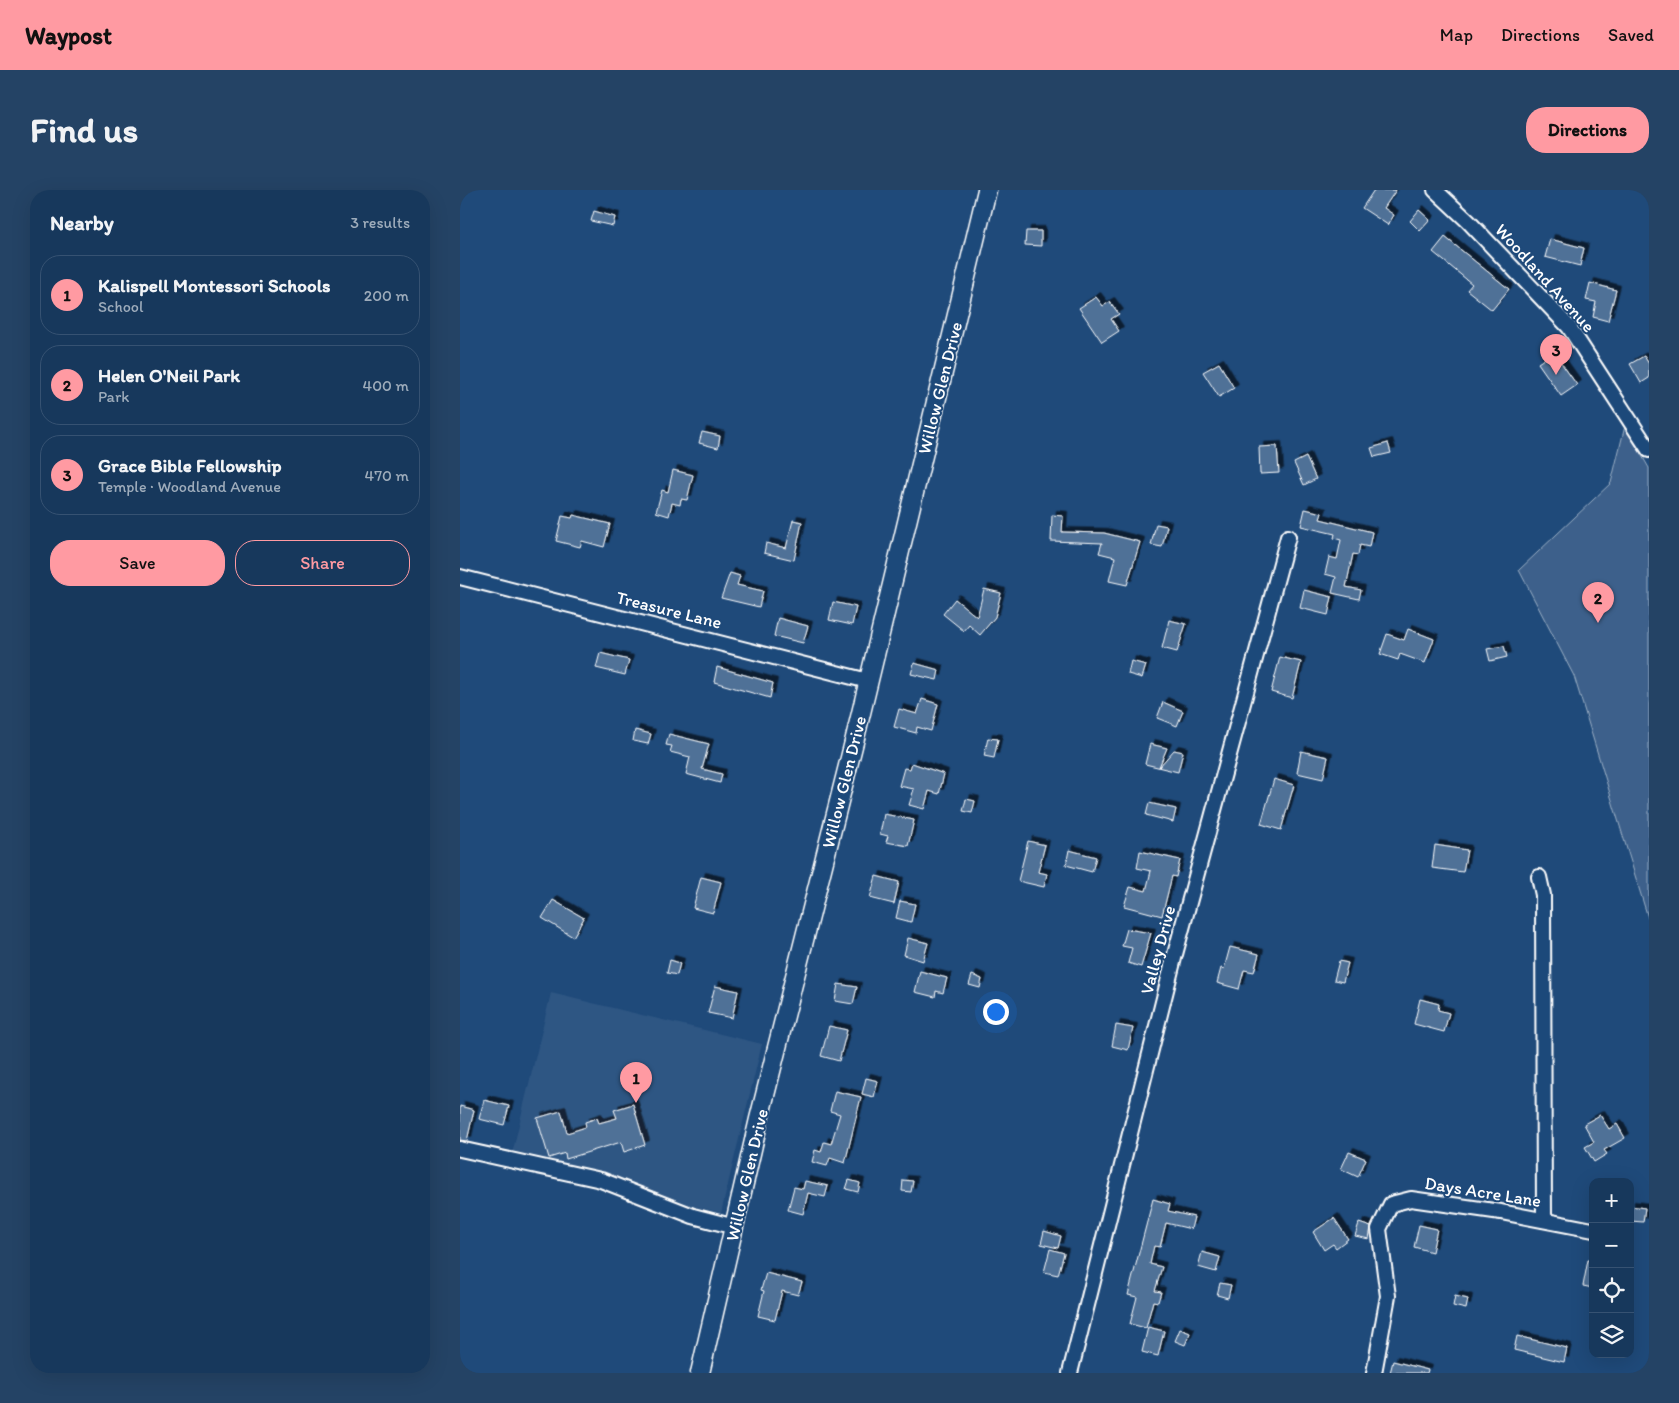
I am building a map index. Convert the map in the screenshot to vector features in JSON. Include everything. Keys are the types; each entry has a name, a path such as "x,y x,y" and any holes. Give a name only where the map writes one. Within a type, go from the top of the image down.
{"main road":[{"name":"Willow Glen Drive","path":"700,1373 759,1119 987,190"}],"street":[{"name":"Woodland Avenue","path":"1435,190 1468,221 1569,327 1649,450"},
{"name":"Valley Drive","path":"1070,1373 1174,958 1288,537"},
{"name":"Treasure Lane","path":"460,577 868,681"},
{"path":"1539,877 1543,895 1544,1220"},
{"path":"460,1149 601,1180 693,1216 735,1227"},
{"name":"Days Acre Lane","path":"1374,1373 1388,1296 1379,1229 1392,1204 1411,1199 1544,1220 1589,1229"}],"shaded area":[{"path":"1625,426 1649,468 1649,921 1574,676 1519,570 1611,483"},
{"path":"551,993 762,1044 721,1213 510,1162"}],"building":[{"path":"1374,190 1396,190 1384,208 1394,215 1388,225 1362,208"},
{"path":"1419,210 1430,220 1420,231 1410,221"},
{"path":"594,211 615,217 613,226 591,221"},
{"path":"1026,231 1041,231 1041,246 1025,245"},
{"path":"1445,237 1509,289 1492,310 1467,290 1472,284 1433,252"},
{"path":"1550,239 1584,248 1580,266 1545,257"},
{"path":"1590,283 1616,290 1608,321 1593,317 1596,302 1586,300"},
{"path":"1096,297 1103,306 1110,302 1119,314 1111,319 1119,331 1102,342 1079,308"},
{"path":"1644,356 1649,364 1649,378 1641,383 1630,364"},
{"path":"1547,357 1551,361 1557,357 1577,385 1561,396 1538,363"},
{"path":"1219,363 1234,388 1219,397 1203,372"},
{"path":"702,432 720,436 718,448 699,443"},
{"path":"1388,443 1391,453 1374,457 1371,448"},
{"path":"1277,446 1279,473 1260,474 1259,447"},
{"path":"1306,457 1316,479 1304,485 1294,463"},
{"path":"673,470 693,475 687,500 681,499 680,505 672,503 669,516 656,512 662,490 668,492"},
{"path":"1305,509 1322,513 1320,519 1372,532 1369,547 1360,545 1358,555 1353,554 1346,587 1361,590 1359,599 1332,593 1336,577 1325,574 1329,557 1337,559 1341,540 1334,538 1335,534 1301,526"},
{"path":"573,515 610,524 604,547 582,541 580,547 556,541 562,516 572,518"},
{"path":"1052,515 1063,516 1062,532 1104,533 1140,542 1127,585 1109,581 1115,557 1099,553 1102,543 1051,541"},
{"path":"793,520 802,522 794,560 764,553 766,543 786,548"},
{"path":"1156,524 1167,526 1162,547 1151,545"},
{"path":"730,573 740,576 737,585 763,591 759,607 721,598"},
{"path":"984,589 1001,593 995,617 980,635 969,625 964,631 943,614 955,599 977,617"},
{"path":"1304,590 1332,597 1328,615 1300,608"},
{"path":"833,602 856,607 852,625 829,620"},
{"path":"778,618 808,626 803,643 774,636"},
{"path":"1169,620 1186,624 1177,652 1162,648"},
{"path":"1408,629 1434,639 1425,663 1400,654 1398,660 1380,654 1387,634 1404,640"},
{"path":"1504,646 1507,657 1490,661 1487,649"},
{"path":"600,653 629,660 625,675 596,668"},
{"path":"1280,657 1301,662 1292,698 1271,692"},
{"path":"1131,661 1146,665 1142,678 1128,674"},
{"path":"914,663 939,670 937,680 911,674"},
{"path":"717,667 773,683 770,698 714,682"},
{"path":"922,699 938,704 931,731 917,727 916,733 894,727 899,709 917,714"},
{"path":"1163,702 1183,711 1177,726 1157,718"},
{"path":"635,730 651,734 648,744 633,741"},
{"path":"669,734 709,744 702,769 722,774 720,783 686,774 690,757 670,752 672,746 666,745"},
{"path":"988,738 998,739 994,758 984,756"},
{"path":"1150,744 1167,748 1159,767 1174,750 1183,752 1178,772 1145,764"},
{"path":"1301,751 1328,757 1323,779 1297,773"},
{"path":"912,763 944,774 939,794 929,791 924,809 909,805 914,789 899,786 904,768 910,769"},
{"path":"1274,779 1294,785 1281,830 1261,824"},
{"path":"966,799 975,801 972,813 963,811"},
{"path":"1149,803 1176,809 1173,822 1146,815"},
{"path":"884,814 914,820 908,846 886,842 888,836 880,834"},
{"path":"1028,841 1045,845 1038,872 1047,874 1044,887 1018,881"},
{"path":"1435,845 1467,850 1463,872 1432,868"},
{"path":"1069,850 1096,857 1092,872 1066,865"},
{"path":"1140,851 1180,860 1176,877 1172,876 1162,916 1124,906 1130,887 1146,891 1151,871 1137,868"},
{"path":"876,876 899,882 894,904 870,898"},
{"path":"701,877 721,882 713,913 693,908"},
{"path":"553,900 584,918 573,937 542,918"},
{"path":"900,901 915,904 911,922 896,918"},
{"path":"1127,929 1151,933 1141,967 1128,963 1132,948 1122,946"},
{"path":"908,938 928,943 923,961 904,955"},
{"path":"1230,947 1259,954 1254,972 1244,970 1239,989 1217,983 1221,968 1224,969"},
{"path":"670,960 680,963 677,975 667,973"},
{"path":"1339,961 1348,963 1343,982 1334,980"},
{"path":"920,971 947,978 943,993 936,991 935,997 915,992"},
{"path":"972,975 982,979 980,988 969,985"},
{"path":"838,984 857,987 853,1004 835,1001"},
{"path":"715,986 738,991 732,1018 708,1013"},
{"path":"1420,999 1439,1004 1438,1010 1449,1013 1444,1032 1414,1024"},
{"path":"1116,1025 1133,1028 1128,1050 1112,1046"},
{"path":"829,1026 847,1030 839,1061 821,1056"},
{"path":"866,1078 878,1081 874,1097 862,1094"},
{"path":"835,1091 861,1097 845,1163 830,1158 827,1166 812,1162 815,1150 821,1152 824,1142 831,1144 840,1114 830,1111"},
{"path":"484,1100 509,1106 504,1125 479,1119"},
{"path":"633,1104 645,1145 624,1152 621,1142 566,1159 565,1153 549,1158 537,1118 561,1111 567,1133 586,1127 585,1122 597,1118 599,1123 617,1118 614,1110"},
{"path":"460,1106 474,1110 467,1141 460,1140"},
{"path":"1600,1115 1609,1129 1617,1124 1625,1138 1604,1150 1607,1154 1594,1162 1585,1147 1594,1142 1584,1124"},
{"path":"1349,1152 1366,1159 1358,1177 1341,1169"},
{"path":"849,1180 860,1183 858,1192 846,1189"},
{"path":"903,1180 913,1181 911,1192 902,1191"},
{"path":"805,1181 828,1186 825,1197 808,1193 803,1214 788,1210 794,1187 803,1189"},
{"path":"1153,1199 1170,1204 1168,1211 1194,1217 1191,1229 1166,1223 1160,1247 1154,1246 1150,1264 1162,1267 1155,1291 1161,1292 1158,1302 1153,1301 1146,1328 1130,1324 1137,1297 1128,1295"},
{"path":"1634,1207 1645,1208 1643,1222 1634,1221"},
{"path":"1334,1218 1348,1239 1336,1248 1333,1244 1324,1250 1313,1232"},
{"path":"1359,1223 1371,1227 1369,1239 1355,1236"},
{"path":"1419,1225 1437,1229 1432,1252 1414,1247"},
{"path":"1044,1231 1061,1236 1058,1248 1041,1244"},
{"path":"1050,1249 1064,1253 1058,1275 1044,1272"},
{"path":"1202,1252 1220,1257 1216,1272 1198,1267"},
{"path":"1588,1260 1589,1260 1589,1287 1583,1286"},
{"path":"766,1273 802,1282 798,1295 782,1291 775,1320 758,1316 764,1291 761,1290"},
{"path":"1220,1283 1231,1285 1228,1298 1217,1295"},
{"path":"1455,1296 1468,1299 1466,1309 1453,1306"},
{"path":"1148,1327 1164,1331 1158,1356 1142,1352"},
{"path":"1180,1329 1190,1333 1185,1345 1175,1341"},
{"path":"1517,1336 1567,1348 1564,1362 1514,1350"},
{"path":"1393,1361 1428,1370 1427,1373 1390,1373"}],"place":[{"name":"Grace Bible Fellowship","path":"1556,375"},
{"name":"Helen O'Neil Park","path":"1598,623"},
{"name":"Kalispell Montessori Schools","path":"636,1103"}]}
